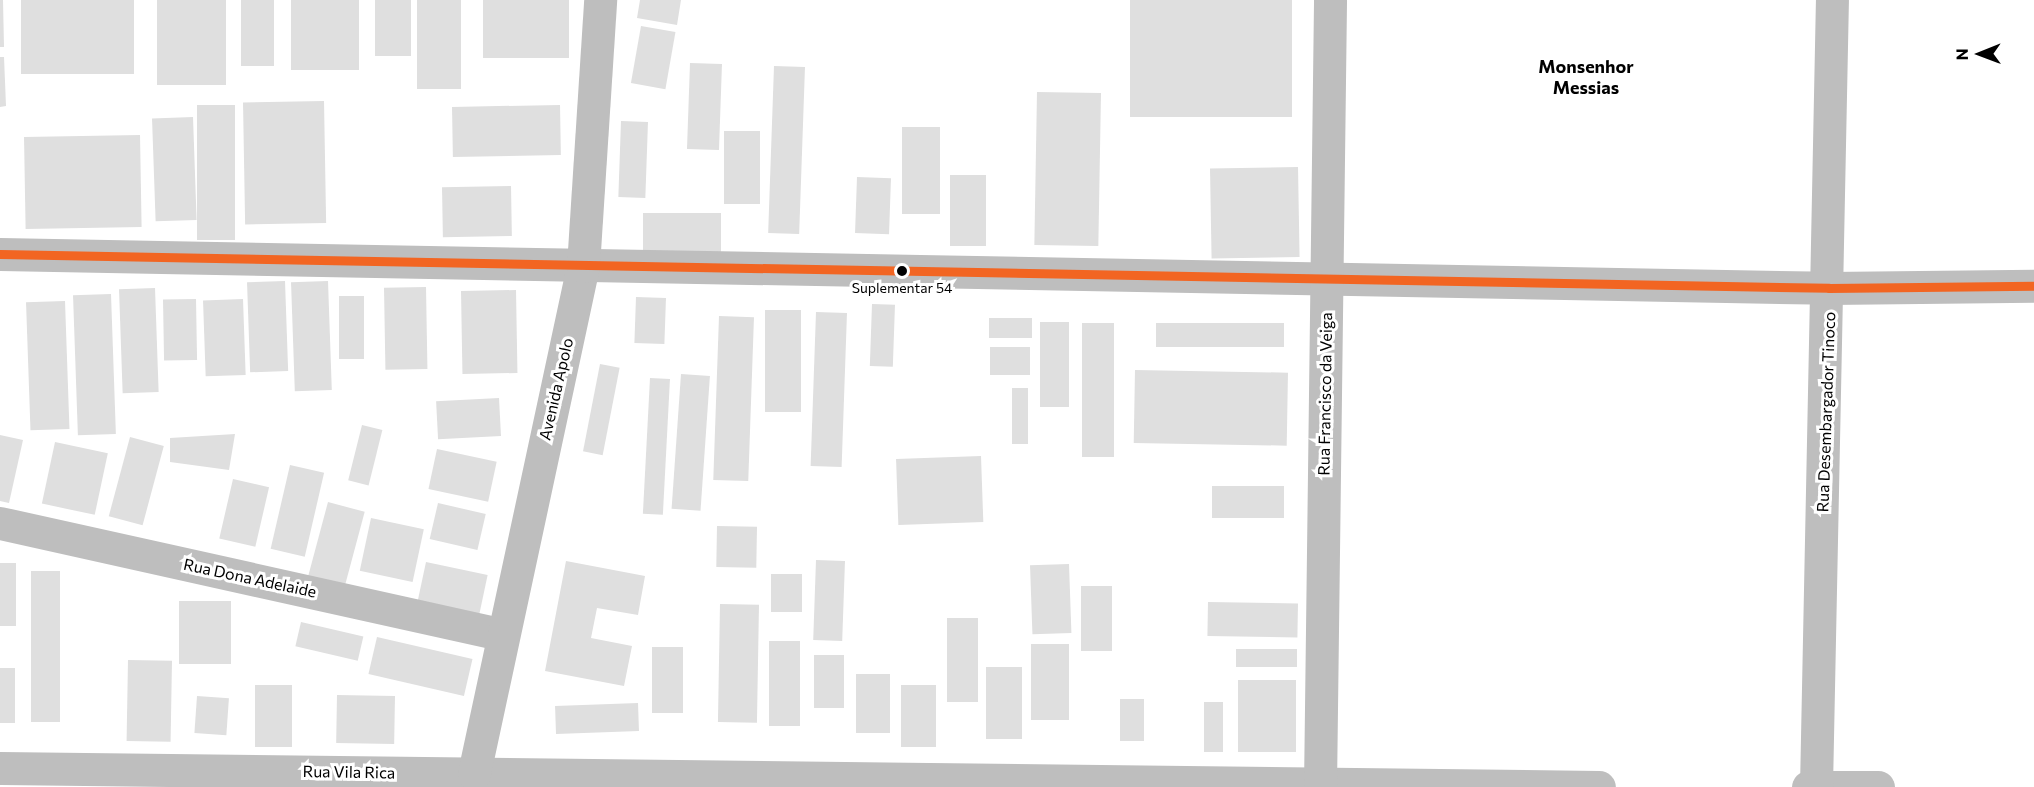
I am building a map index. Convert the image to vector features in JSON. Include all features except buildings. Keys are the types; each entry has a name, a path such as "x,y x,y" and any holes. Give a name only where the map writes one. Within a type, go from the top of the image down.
{"street":[{"name":"Avenida Apolo","path":"474,773 500,634 583,266 600,0"},
{"name":"Rua Francisco da Veiga","path":"1320,785 1330,0"},
{"name":"Rua Desembargador Tinoco","path":"1813,787 1829,288 1832,0"},
{"path":"0,254 1829,288 2034,286"},
{"name":"Rua Dona Adelaide","path":"0,523 500,634"},
{"name":"Rua Vila Rica","path":"0,768 474,773 735,782 1599,787"},
{"path":"1813,787 1878,787"}],"transit line":[{"path":"0,254 1829,288 2034,286"}],"place":[{"name":"Suplementar 54","path":"902,271"}],"district":[{"name":"Monsenhor Messias","path":"1586,77"}]}
